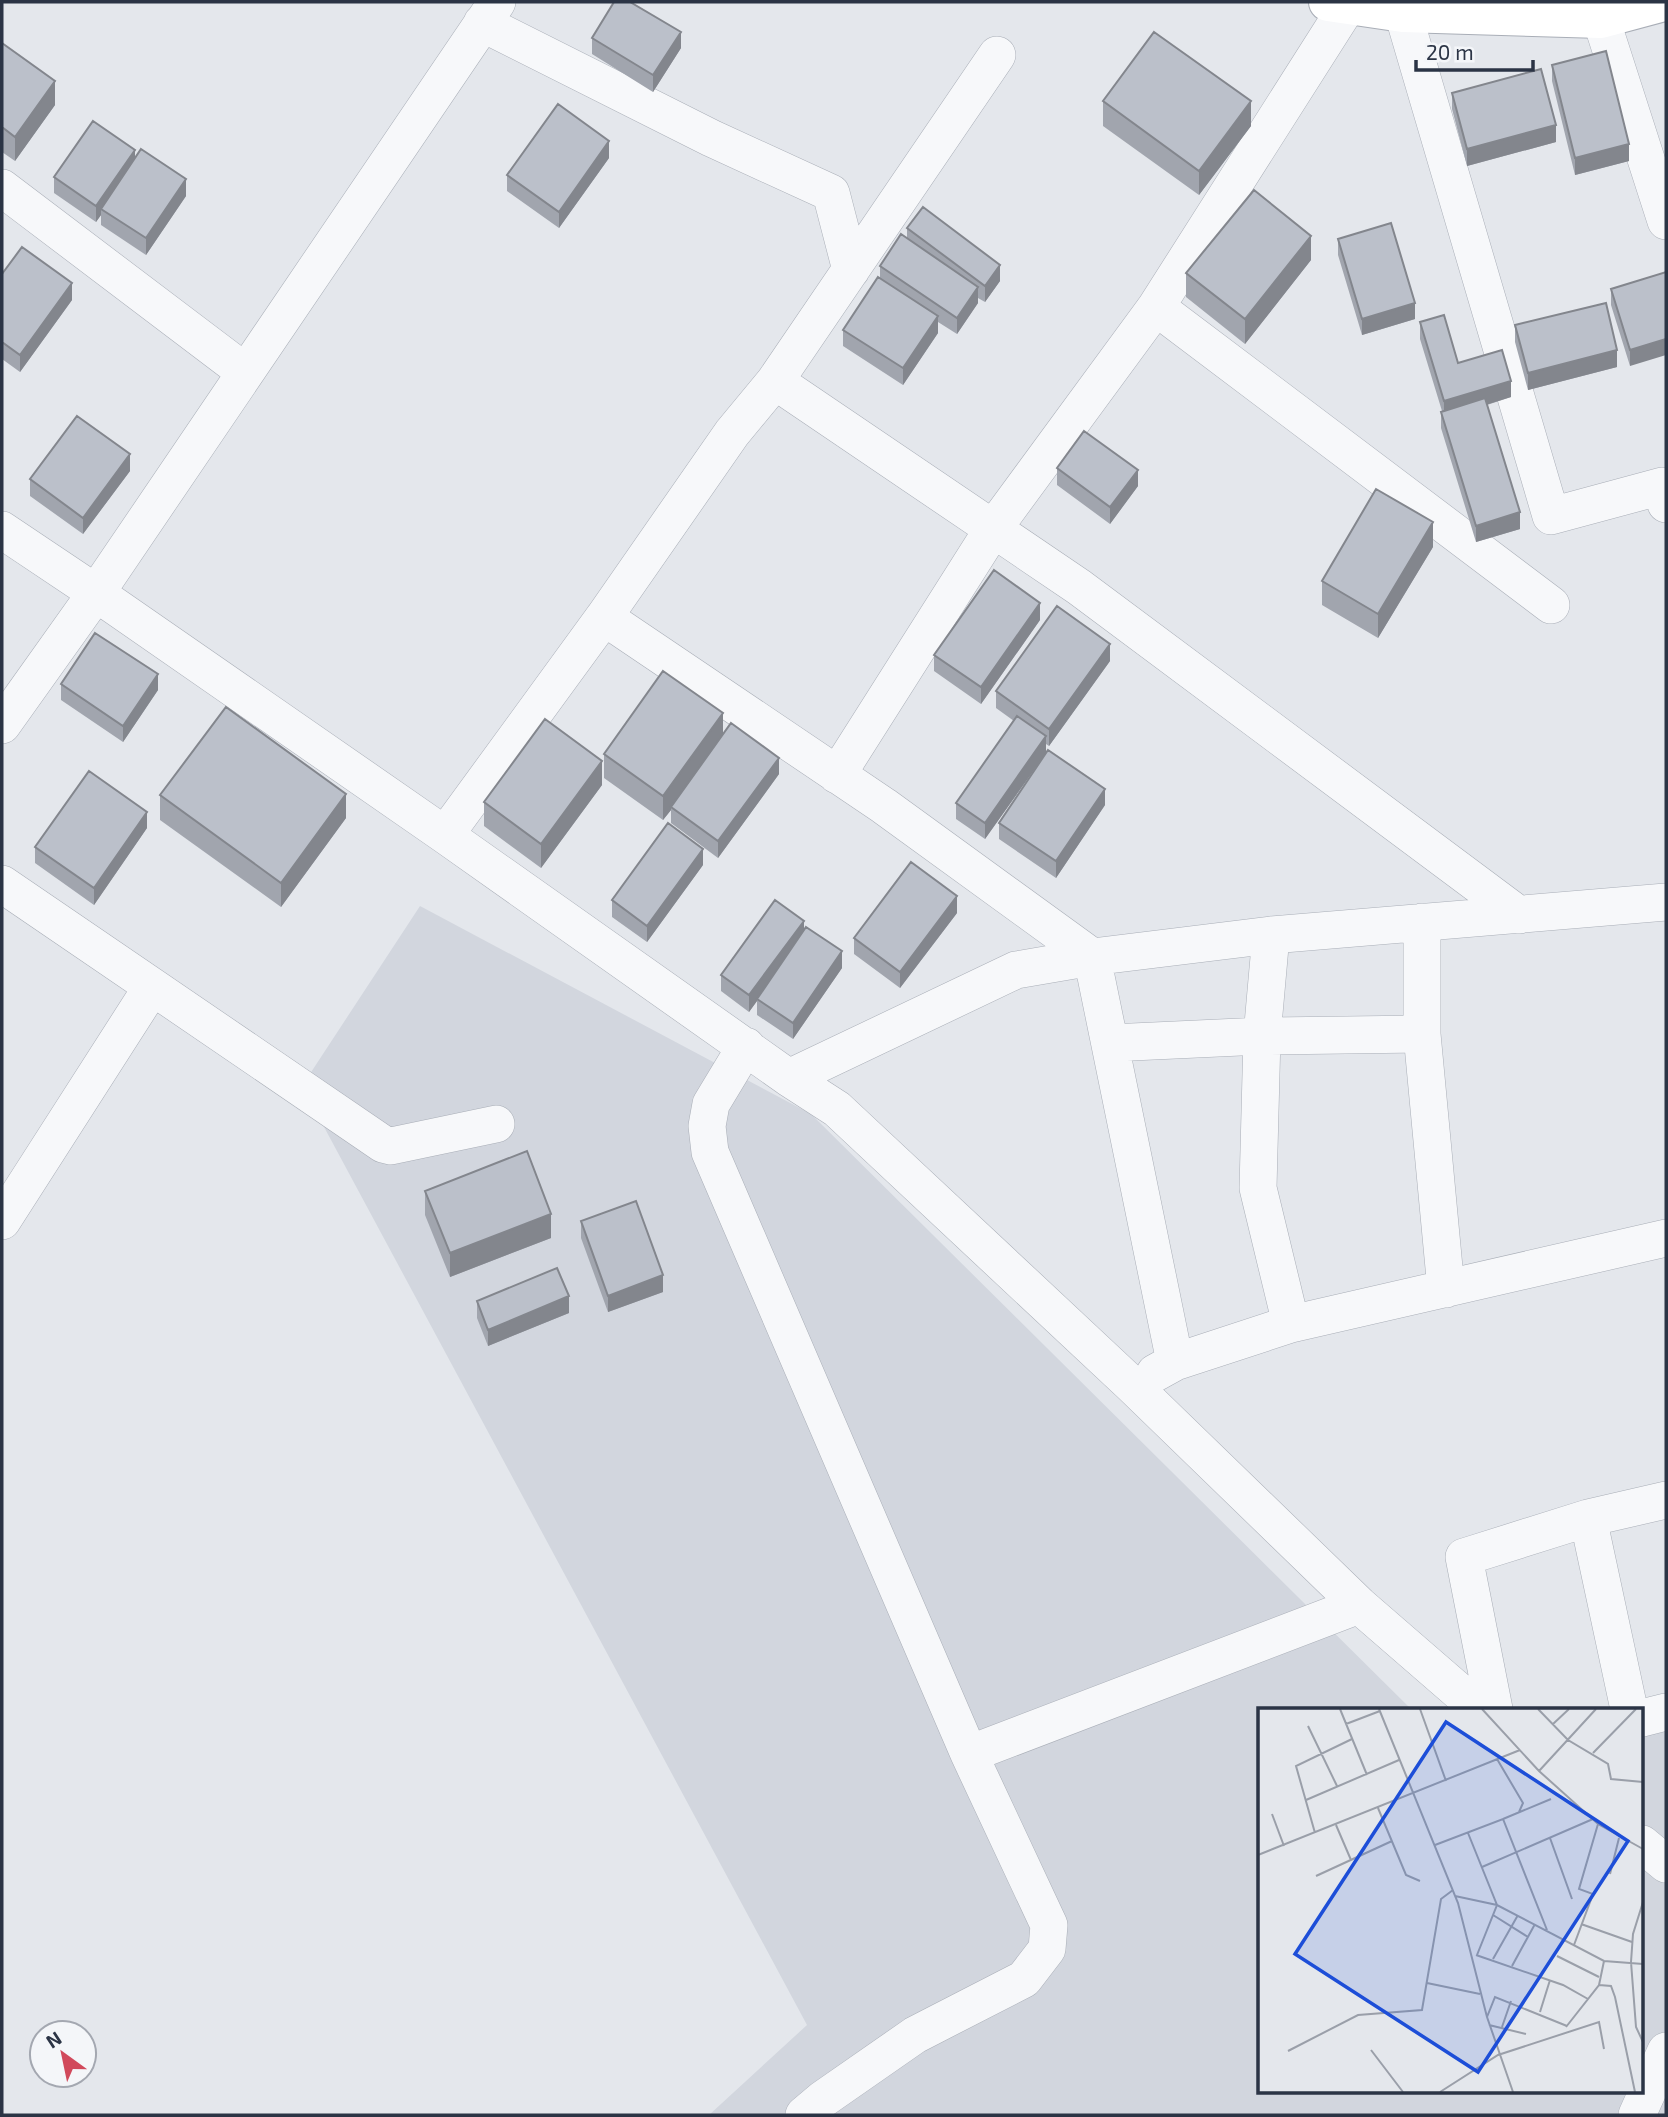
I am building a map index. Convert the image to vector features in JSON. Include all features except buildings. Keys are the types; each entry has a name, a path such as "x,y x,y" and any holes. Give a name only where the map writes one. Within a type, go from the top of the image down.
{"street":[{"path":"838,775 993,529 1156,307 1338,3 1403,13 1601,19 1664,2"},
{"path":"2,725 96,593 489,12 711,138 831,193 851,270"},
{"path":"1403,13 1551,516 1662,486 1666,504"},
{"path":"1601,19 1666,221"},
{"path":"445,835 604,617 732,433 775,381 997,55"},
{"path":"2,188 245,372"},
{"path":"1156,307 1551,606"},
{"path":"775,381 1079,587 1519,915"},
{"path":"2,530 837,1109 1132,1385 1359,1605 1478,1708"},
{"path":"604,617 884,806 1092,957 1175,1362"},
{"path":"2,884 383,1144 391,1146 496,1124"},
{"path":"789,1078 1016,970 1092,957 1271,935 1666,902"},
{"path":"1422,922 1422,1034 1446,1289"},
{"path":"1271,935 1262,1036 1258,1188 1290,1324"},
{"path":"2,1222 152,987"},
{"path":"1110,1043 1262,1036 1422,1034"},
{"path":"746,1046 712,1104 707,1126 710,1152 969,1754 1049,1925 1047,1949 1024,1979 915,2035 804,2115"},
{"path":"1132,1385 1175,1362 1290,1324 1666,1238"},
{"path":"1494,1708 1464,1557 1588,1518 1666,1500"},
{"path":"1588,1518 1629,1708"},
{"path":"969,1754 1359,1605"},
{"path":"1644,1718 1666,1712"},
{"path":"1644,1846 1666,1864"},
{"path":"1637,2115 1666,2051"}],"shaded area":[{"path":"420,906 811,1114 1410,1708 1258,1708 1258,2092 1644,2092 1644,1733 1666,1724 1666,2115 709,2115 807,2025 302,1086"}]}
